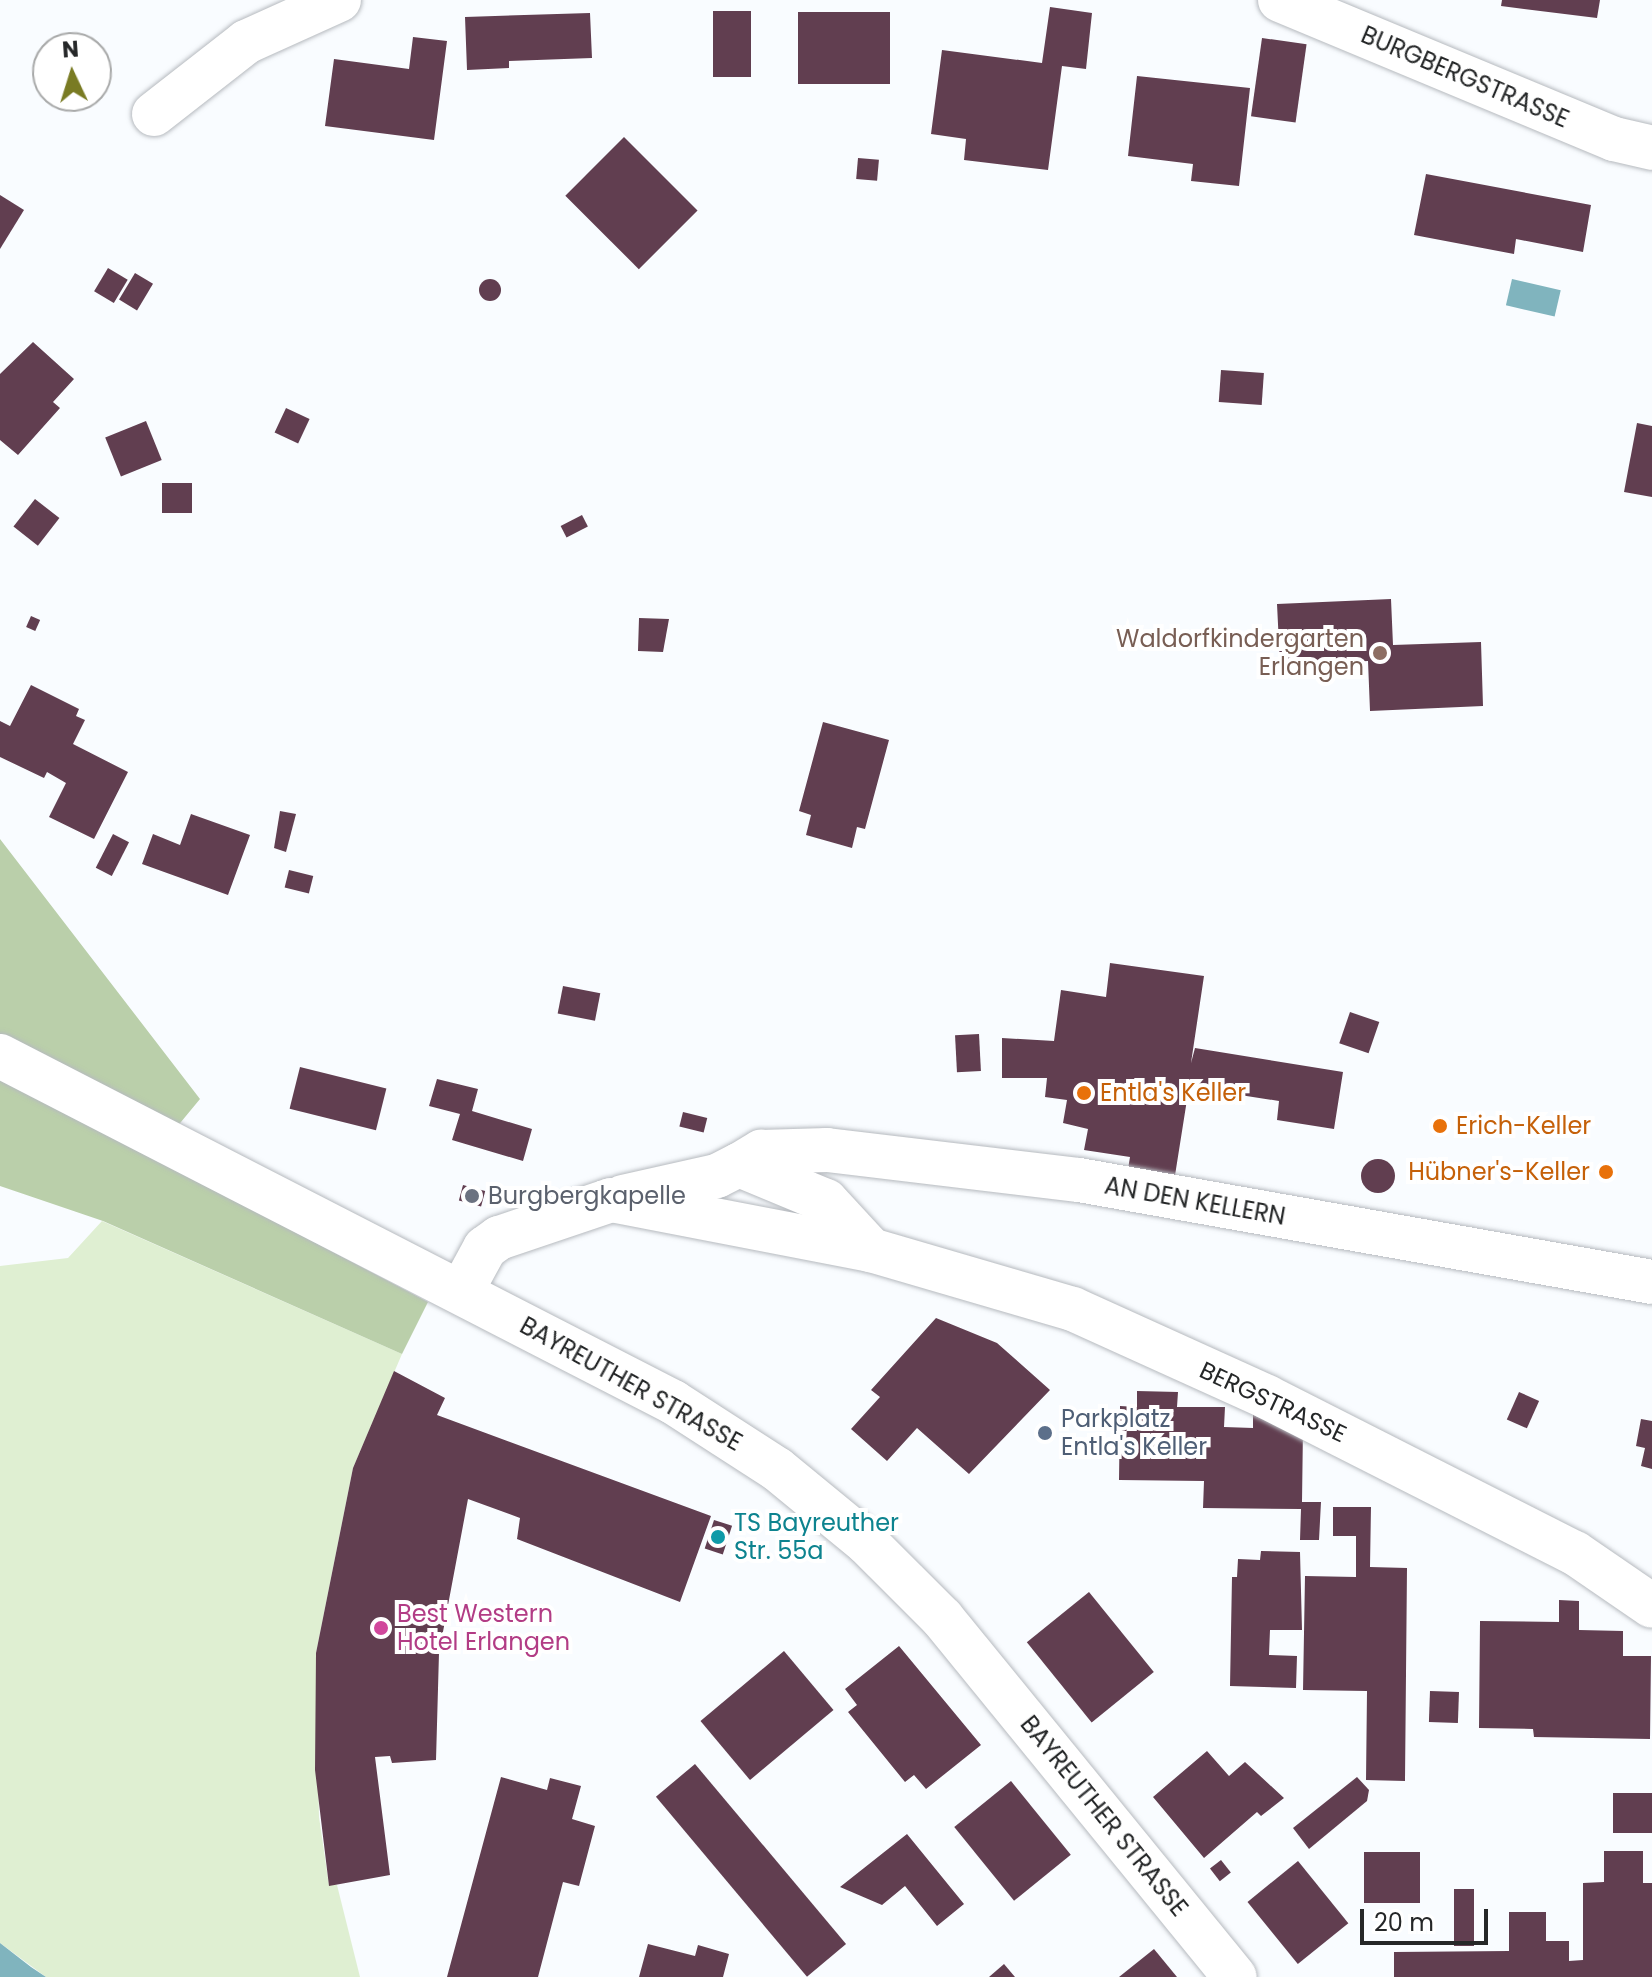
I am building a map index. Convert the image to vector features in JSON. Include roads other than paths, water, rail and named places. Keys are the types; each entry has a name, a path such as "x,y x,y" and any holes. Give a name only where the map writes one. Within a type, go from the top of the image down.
{"street":[{"path":"154,114 246,42 339,0"},
{"name":"BURGBERGSTRASSE","path":"1280,0 1614,139 1652,148"},
{"name":"BAYREUTHER STRASSE","path":"0,1056 713,1425 777,1469 867,1543 942,1618 1235,1977"},
{"name":"AN DEN KELLERN","path":"461,1292 485,1248 499,1238 611,1200 717,1176 761,1152 827,1150 1079,1180 1652,1282"},
{"path":"739,1165 826,1201 871,1250"},
{"name":"BERGSTRASSE","path":"611,1200 871,1250 1073,1309 1267,1397 1575,1553 1652,1606"}],"water":[{"path":"1512,279 1561,290 1555,317 1506,305"},
{"path":"0,1943 31,1967 46,1977 0,1977"}],"place":[{"name":"Waldorfkindergarten Erlangen","path":"1380,653"},
{"name":"Entla's Keller","path":"1084,1093"},
{"name":"Erich-Keller","path":"1440,1126"},
{"name":"Hübner's-Keller","path":"1606,1172"},
{"name":"Burgbergkapelle","path":"472,1196"},
{"name":"Parkplatz Entla's Keller","path":"1045,1433"},
{"name":"TS Bayreuther Str. 55a","path":"718,1537"},
{"name":"Best Western Hotel Erlangen","path":"381,1628"}]}
